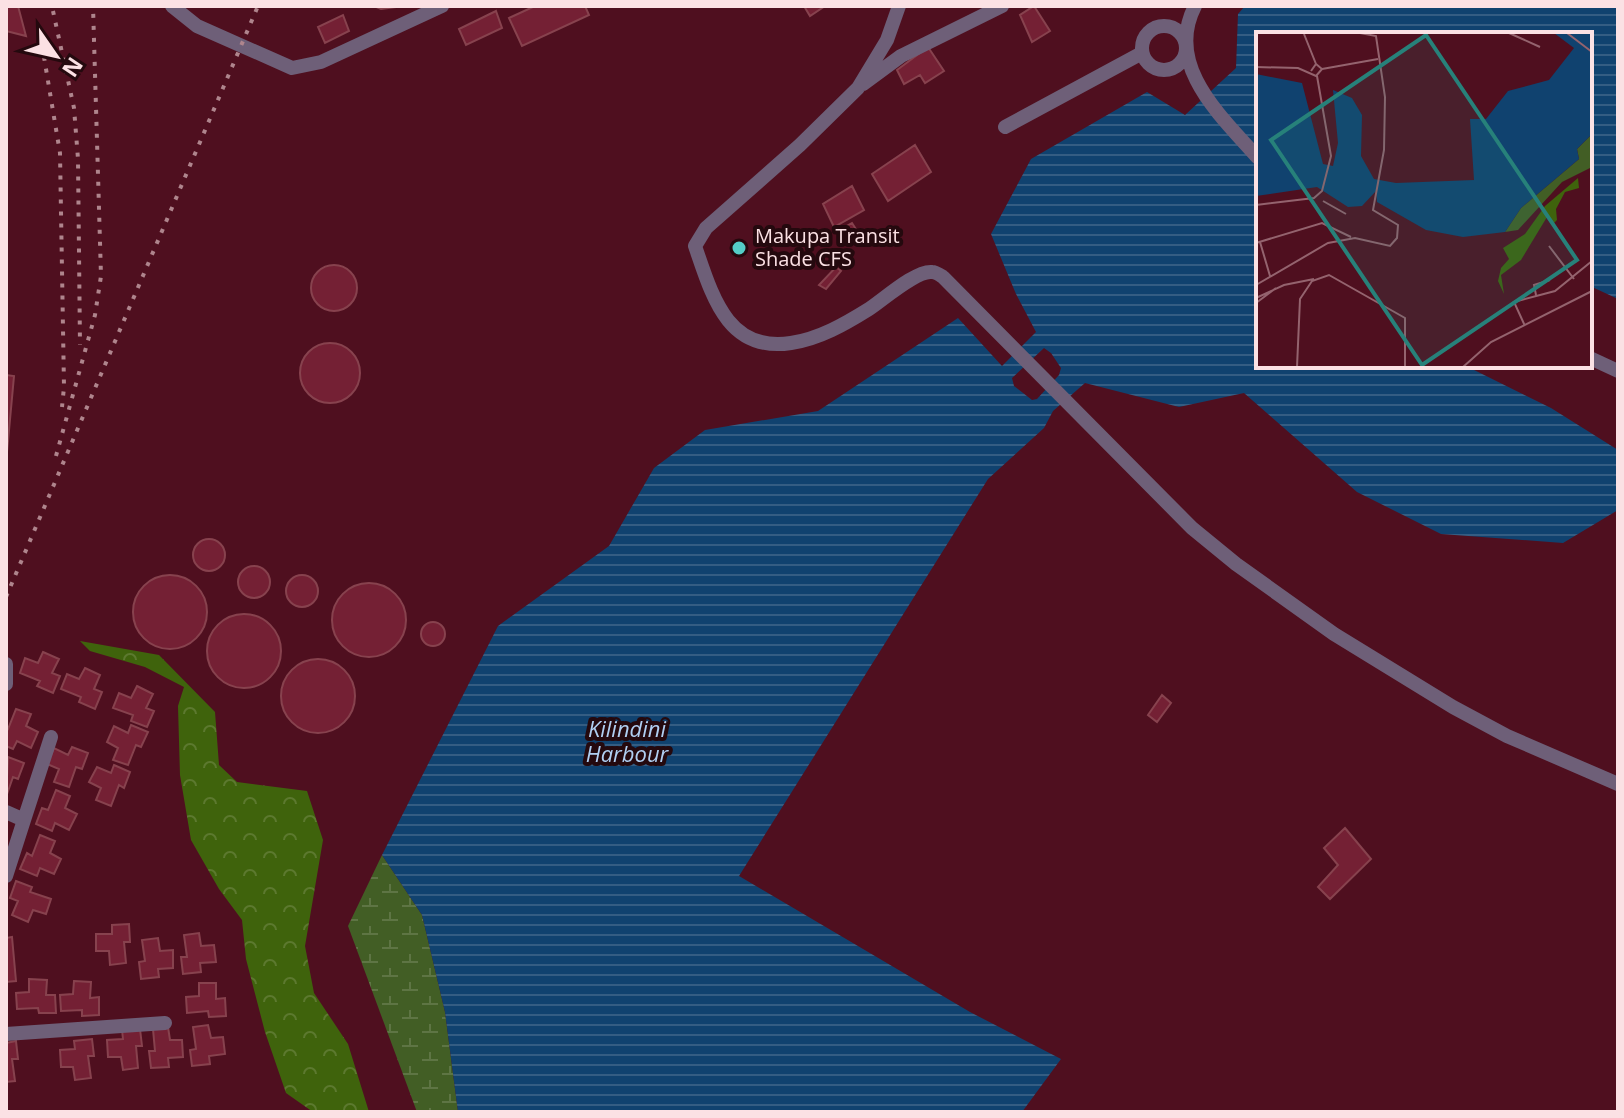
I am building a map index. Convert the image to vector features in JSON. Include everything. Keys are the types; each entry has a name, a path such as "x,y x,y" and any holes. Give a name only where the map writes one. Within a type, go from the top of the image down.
{"street":[{"path":"172,6 197,26 292,68 321,62 442,6"},
{"path":"858,88 887,40 899,6"},
{"path":"1002,6 901,56 858,88 698,237 695,246 714,300 740,334 756,343 773,346 812,341 868,310 921,274 932,272 958,289 1192,528 1236,564 1334,634 1453,707 1507,736 1618,784"},
{"path":"1195,6 1190,17 1186,45 1181,62 1169,70 1156,69 1142,53 1147,34 1162,25 1178,30 1186,45 1197,84 1205,97 1256,156"},
{"path":"1005,127 1142,53"},
{"path":"1592,359 1618,371"},
{"path":"6,664 6,684"},
{"path":"6,876 51,737"},
{"path":"6,812 24,820"},
{"path":"6,1034 165,1023"}],"green space":[{"path":"80,641 159,655 215,712 219,765 237,782 307,791 323,840 305,946 314,993 348,1044 369,1112 313,1112 286,1093 265,1032 246,959 242,920 219,889 191,840 180,775 178,706 184,687 145,667 90,651"},
{"path":"382,855 422,915 445,1012 458,1112 417,1112 348,926"}],"water":[{"name":"Kilindini Harbour","path":"1245,6 1618,6 1618,299 1592,287 1592,32 1256,32 1256,368 1470,368 1551,408 1618,450 1618,510 1563,543 1441,534 1357,492 1244,393 1179,407 1085,383 1053,411 1044,428 988,479 739,876 970,1012 1061,1059 1022,1112 458,1112 445,1012 422,915 382,855 498,626 609,546 654,468 705,430 818,411 958,318 1002,366 1036,332 991,234 1031,159 1147,92 1185,115 1236,68 1238,14","holes":["1044,348 1061,368 1059,375 1037,399 1032,400 1014,386 1012,378"]}],"building":[{"path":"6,6 18,6 26,36 6,31"},
{"path":"374,6 404,6 381,9"},
{"path":"535,6 585,6 589,15 522,46 509,18"},
{"path":"804,6 825,6 810,16"},
{"path":"1034,6 1050,31 1032,42 1020,15"},
{"path":"496,11 502,28 466,45 459,29"},
{"path":"343,15 349,31 325,43 318,27"},
{"path":"928,47 944,71 925,83 920,75 904,84 897,70"},
{"path":"915,145 931,172 888,201 872,174"},
{"path":"852,186 864,210 834,227 823,204"},
{"path":"852,223 861,237 852,241 843,228"},
{"path":"334,265 350,272 357,288 350,304 334,311 318,304 311,288 318,272"},
{"path":"836,267 841,271 826,289 819,285"},
{"path":"330,343 342,345 351,352 358,361 358,385 351,394 342,401 330,403 318,401 309,394 302,385 300,373 302,361 309,352 318,345"},
{"path":"6,375 14,376 6,463"},
{"path":"209,539 221,543 225,555 221,567 209,571 197,567 193,555 197,543"},
{"path":"254,566 266,570 270,582 266,594 254,598 242,594 238,582 242,570"},
{"path":"170,575 191,581 201,591 207,612 201,633 191,643 170,649 149,643 139,633 133,612 139,591 149,581"},
{"path":"302,575 314,579 318,591 314,603 302,607 290,603 286,591 290,579"},
{"path":"369,583 390,589 400,599 406,620 400,641 390,651 369,657 348,651 338,641 332,620 338,599 348,589"},
{"path":"244,614 265,620 275,630 281,651 275,672 265,682 244,688 223,682 213,672 207,651 213,630 223,620"},
{"path":"433,622 444,629 445,634 438,645 433,646 422,639 421,634 428,623"},
{"path":"43,652 59,659 52,673 60,676 53,693 37,686 40,681 20,673 25,658 38,663"},
{"path":"318,659 339,665 349,675 355,696 349,717 339,727 318,733 297,727 287,717 281,696 287,675 297,665"},
{"path":"85,668 100,675 94,689 102,692 95,709 79,702 81,697 61,689 67,674 79,679"},
{"path":"137,686 153,694 146,708 154,711 147,727 131,721 133,715 113,708 119,693 131,698"},
{"path":"1162,695 1171,703 1157,722 1148,715"},
{"path":"16,709 31,714 26,726 38,732 31,748 17,741 13,749 6,746 6,728"},
{"path":"131,725 148,732 141,747 136,745 128,765 113,760 118,748 107,742 114,726 128,733"},
{"path":"72,747 88,753 82,769 76,767 69,787 54,782 59,769 47,764 54,748 68,755"},
{"path":"8,757 24,763 18,779 13,777 6,797"},
{"path":"114,765 130,772 124,788 119,785 111,806 96,800 101,788 89,782 97,767 111,773"},
{"path":"56,790 70,796 65,808 77,814 69,830 55,823 52,831 36,824 42,808 48,810"},
{"path":"1345,828 1371,859 1330,899 1318,887 1338,865 1324,848"},
{"path":"40,835 55,841 50,853 61,859 54,874 40,868 37,876 20,869 27,853 32,856"},
{"path":"16,881 32,887 30,892 51,899 46,914 33,910 28,922 12,915 18,901 10,898"},
{"path":"129,924 130,942 124,942 126,963 110,965 109,951 96,951 96,934 112,934 112,925"},
{"path":"199,933 201,946 214,945 216,962 200,963 201,972 183,974 181,957 187,957 184,935"},
{"path":"12,937 16,981 6,982 6,938"},
{"path":"158,938 160,951 173,950 173,968 158,969 159,977 141,979 139,962 145,961 142,940"},
{"path":"29,979 47,980 46,995 55,995 56,1013 39,1013 38,1008 17,1009 16,993 29,992"},
{"path":"74,981 91,982 90,998 99,997 99,1015 82,1016 82,1010 61,1011 60,995 73,994"},
{"path":"199,983 216,983 216,999 225,998 226,1016 209,1017 208,1011 187,1013 186,997 199,996"},
{"path":"208,1025 211,1038 223,1037 225,1054 209,1056 210,1064 192,1066 190,1050 196,1049 193,1027"},
{"path":"168,1027 170,1040 182,1040 183,1057 168,1058 169,1067 151,1068 149,1051 155,1051 153,1029"},
{"path":"140,1029 142,1046 136,1046 138,1068 123,1070 121,1057 108,1057 107,1040 123,1039 122,1030"},
{"path":"92,1039 94,1056 88,1056 91,1078 75,1080 73,1067 61,1067 60,1050 75,1049 74,1041"},
{"path":"16,1041 18,1059 12,1059 15,1081 6,1082 6,1043"}],"railway":[{"path":"56,456 95,315 101,276 93,6"},
{"path":"6,597 258,6"},
{"path":"53,11 74,108 78,159 80,345"},
{"path":"42,45 60,153 62,407"}],"place":[{"name":"Makupa Transit Shade CFS","path":"739,248"}]}
